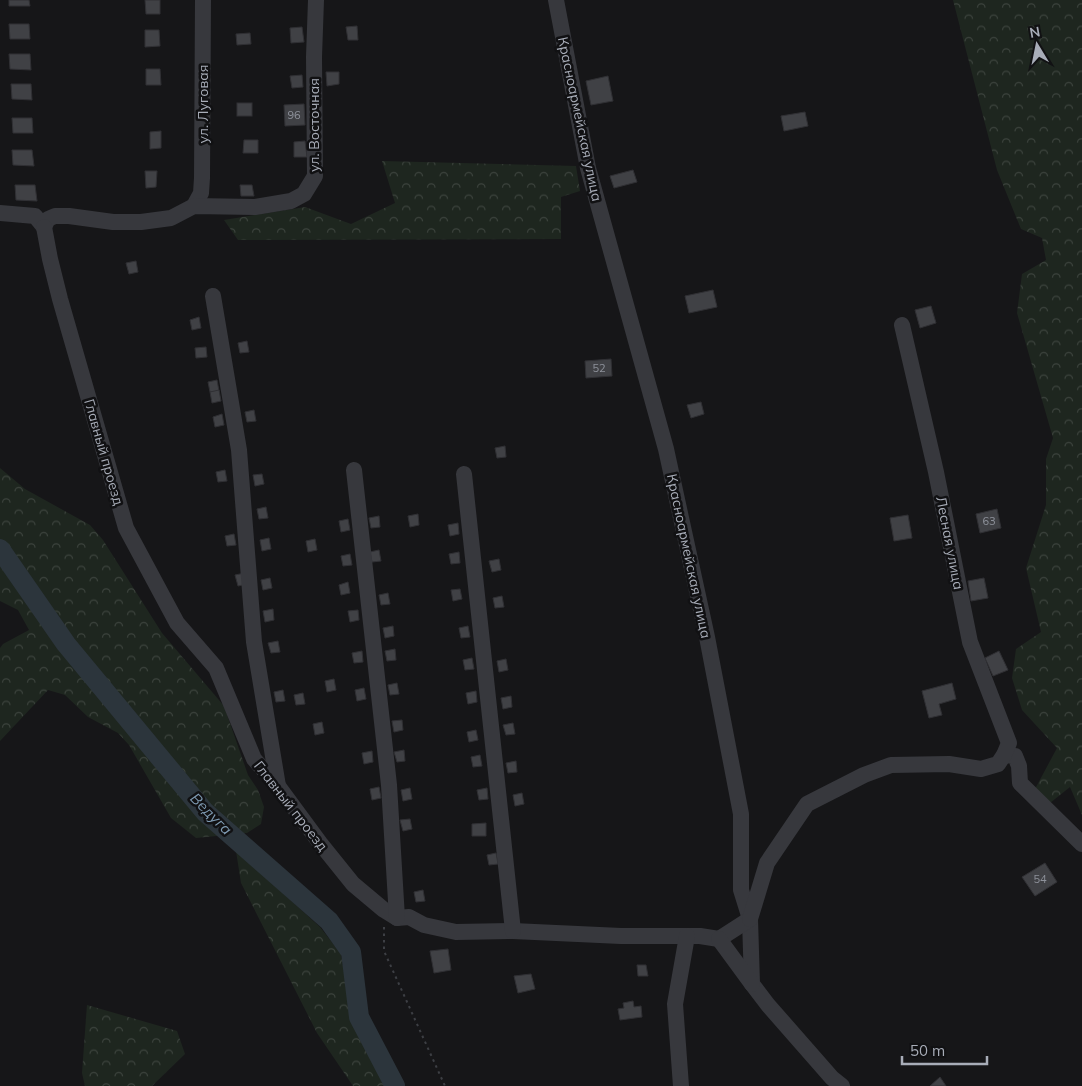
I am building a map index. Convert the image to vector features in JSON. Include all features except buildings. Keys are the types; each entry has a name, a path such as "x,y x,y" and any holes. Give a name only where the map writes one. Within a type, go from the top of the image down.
{"street":[{"name":"ул. Луговая","path":"194,206 201,193 202,178 204,0"},
{"name":"ул. Восточная","path":"194,206 234,208 274,205 291,201 304,194 309,188 315,176 314,57 316,0"},
{"name":"Красноармейская улица","path":"556,0 588,168 666,449 707,638 741,814 741,890 750,919 752,984"},
{"path":"0,213 35,216 44,227 48,220 55,216 113,222 141,222 171,218 194,206"},
{"name":"Главный проезд","path":"44,227 60,299 126,528 177,623 216,668 254,759 278,786 353,884 391,914 409,917 424,925 456,932 513,931 621,936 700,936 719,939"},
{"path":"213,296 239,450 254,642 278,786"},
{"name":"Лесная улица","path":"902,325 936,472 970,642 1009,743 1004,755"},
{"path":"354,470 389,785 391,914"},
{"path":"464,474 513,931"},
{"path":"842,1086 832,1078 768,1005 719,939 750,919 767,863 807,804 864,775 892,765 949,764 981,769 998,764 1004,755 1015,756 1019,766 1020,783 1082,844"},
{"path":"681,1086 675,1004 687,936"}],"path":[{"path":"391,914 384,951 445,1086"}],"green space":[{"path":"953,0 1082,0 1082,815 1070,787 1050,803 1035,789 1057,748 1022,710 1012,678 1016,649 1041,632 1026,568 1046,505 1046,459 1053,438 1017,313 1022,274 1046,260 1042,238 1021,229 997,170"},
{"path":"382,161 576,166 580,191 561,197 561,239 238,240 224,220 305,207 351,224 395,203"},
{"path":"0,468 25,489 90,525 103,540 162,633 224,706 248,775 258,790 264,807 261,824 247,833 196,838 171,818 129,745 118,733 88,717 65,695 48,690 0,741 0,648 3,644 29,630 18,610 0,601"},
{"path":"236,851 320,927 341,954 351,1013 389,1086 353,1086 317,1033 241,883"},
{"path":"87,1005 177,1031 185,1054 152,1086 85,1086 82,1073"}],"waterway":[{"name":"Ведуга","path":"0,549 66,644 205,812 329,921 351,952 359,1017 395,1086"}]}
